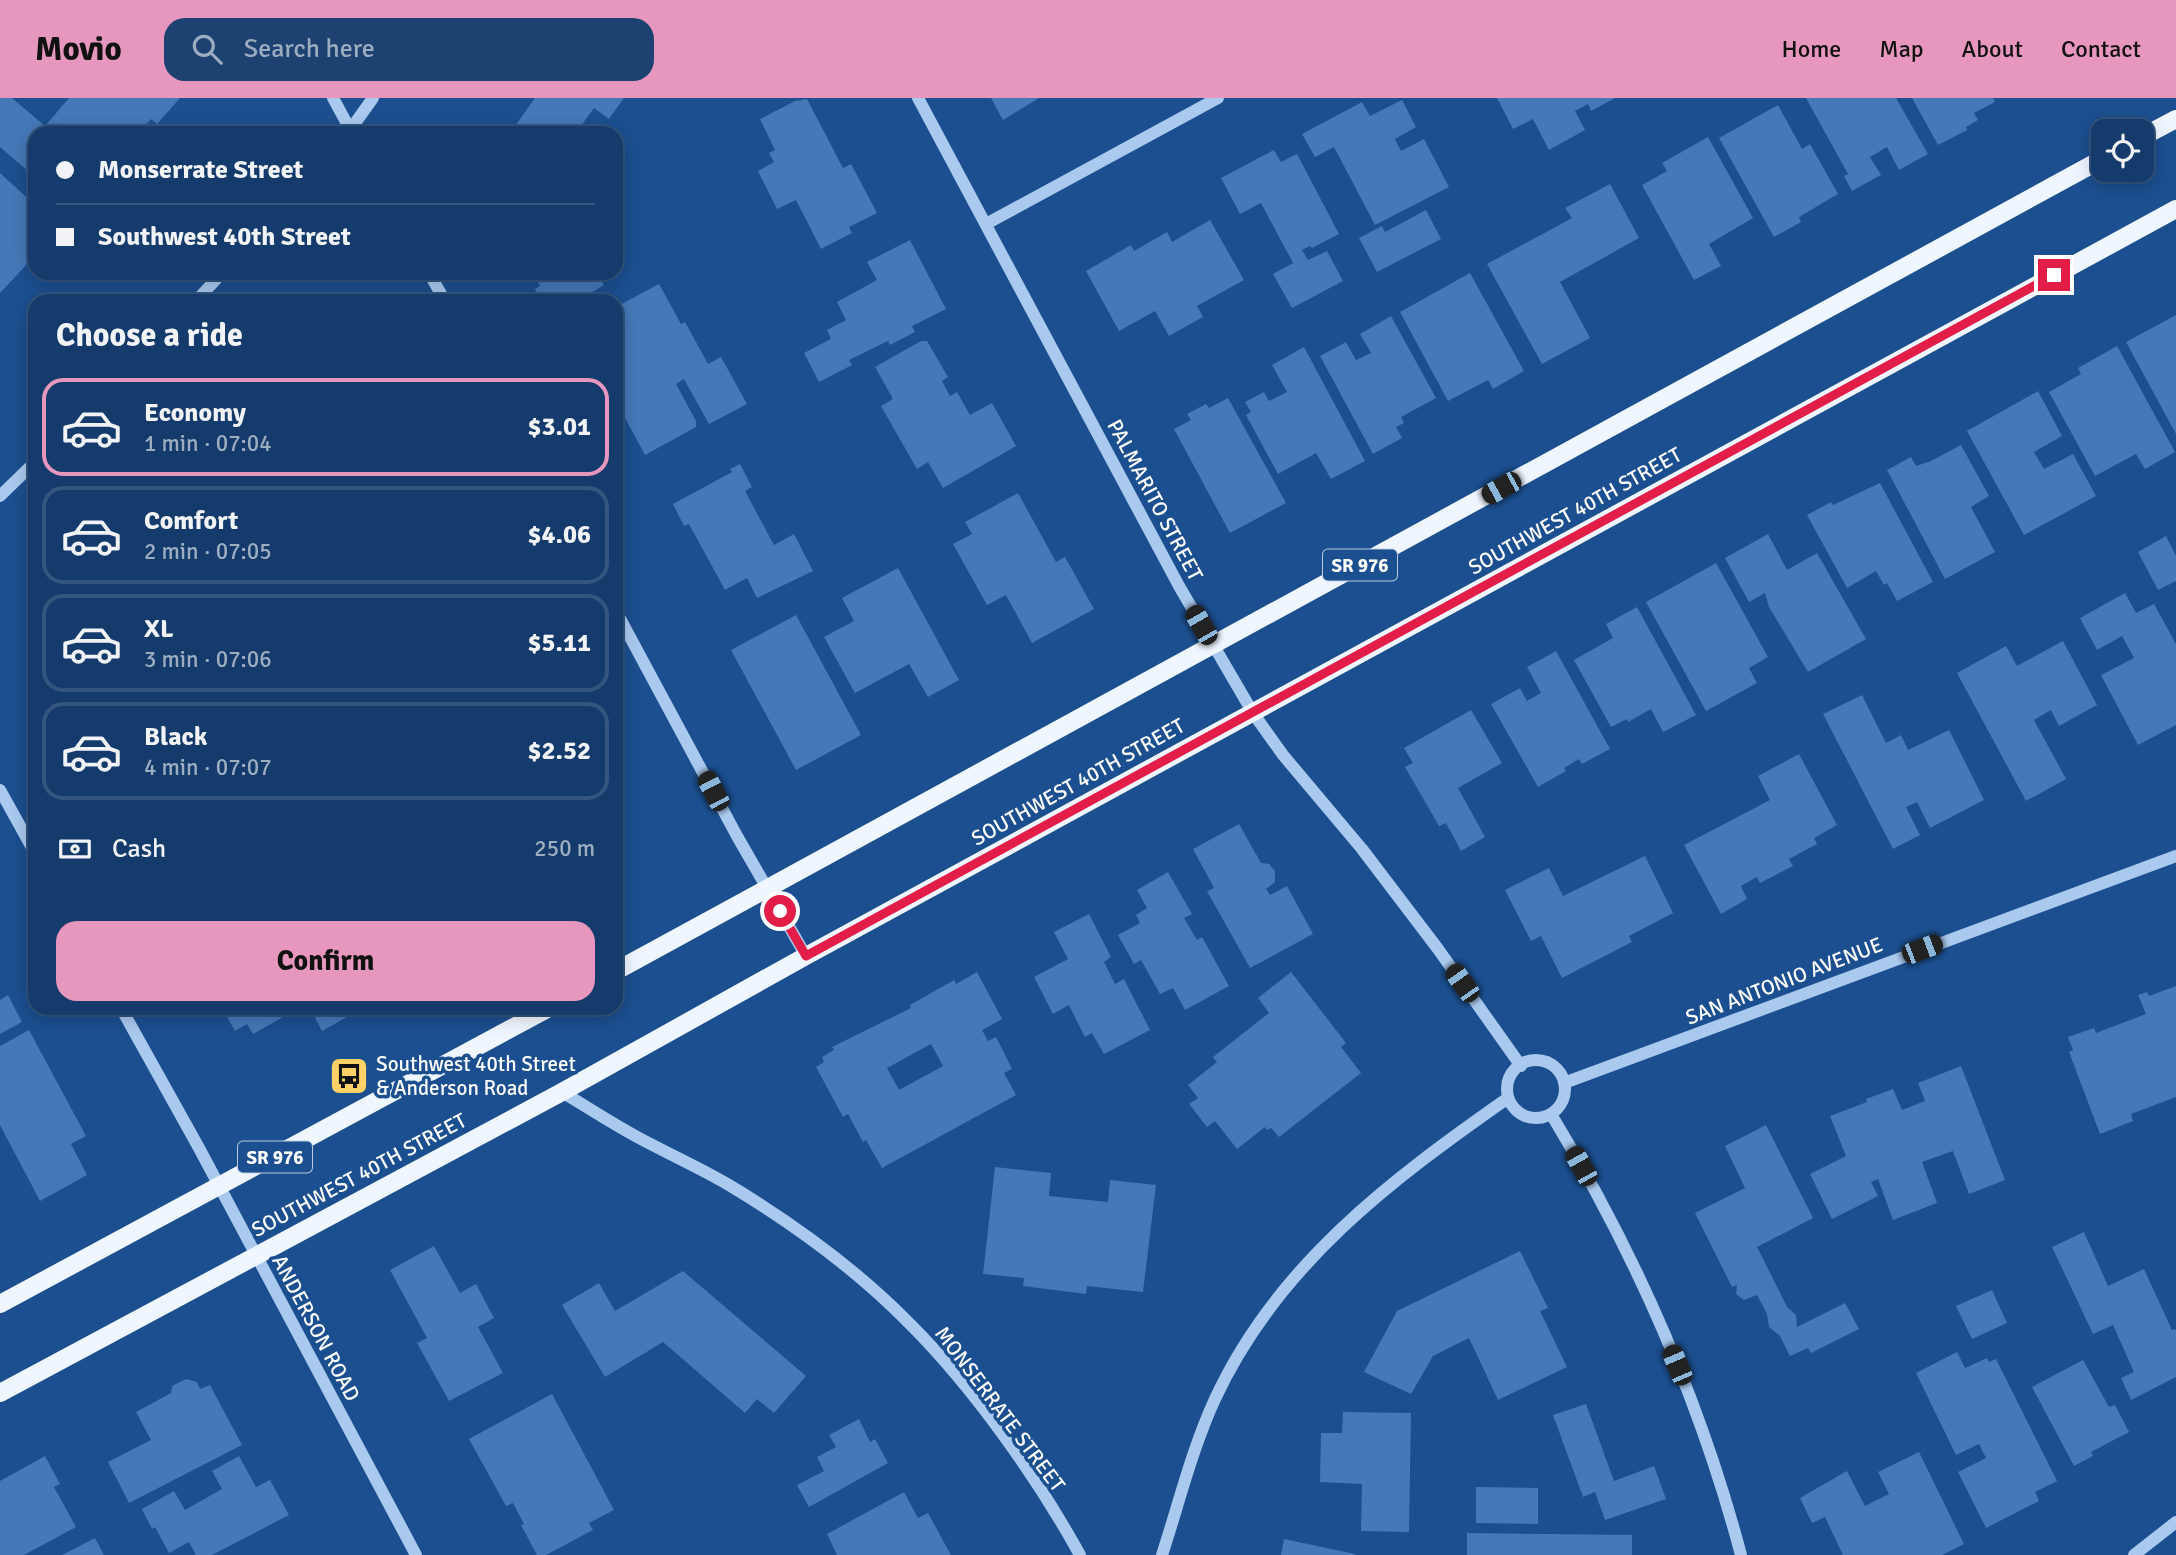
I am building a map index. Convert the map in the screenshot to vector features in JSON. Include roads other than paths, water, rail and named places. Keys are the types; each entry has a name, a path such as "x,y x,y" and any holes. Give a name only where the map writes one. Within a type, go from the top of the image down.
{"main road":[{"path":"2154,131 2176,119"},
{"name":"SR 976","path":"623,967 1213,646 1987,219 2091,165"},
{"name":"SOUTHWEST 40TH STREET","path":"0,1393 562,1092 806,956 2176,209"},
{"name":"SR 976","path":"0,1304 536,1015"}],"street":[{"path":"333,98 347,126"},
{"path":"354,126 373,98"},
{"name":"PALMARITO STREET","path":"918,98 1213,646 1253,713 1303,780 1362,849 1521,1066"},
{"path":"986,224 1218,98"},
{"path":"202,294 216,280"},
{"path":"0,496 28,469"},
{"path":"623,624 806,956"},
{"path":"0,790 28,840"},
{"name":"SAN ANTONIO AVENUE","path":"1564,1083 2176,856"},
{"name":"ANDERSON ROAD","path":"125,1015 416,1555"},
{"path":"1529,1062 1547,1063 1561,1074 1564,1083 1562,1101 1551,1114 1534,1118 1526,1116 1518,1112 1508,1098 1511,1076 1529,1062"},
{"name":"MONSERRATE STREET","path":"562,1092 750,1198 829,1253 887,1302 943,1360 977,1403 1046,1500 1080,1555"},
{"path":"1162,1555 1215,1399 1228,1373 1271,1307 1315,1252 1362,1209 1400,1177 1508,1098"},
{"path":"1551,1114 1593,1189 1663,1331 1711,1453 1741,1555"},
{"path":"2134,1555 2176,1522"}],"place":[{"name":"Southwest 40th Street & Anderson Road","path":"349,1076"}]}
